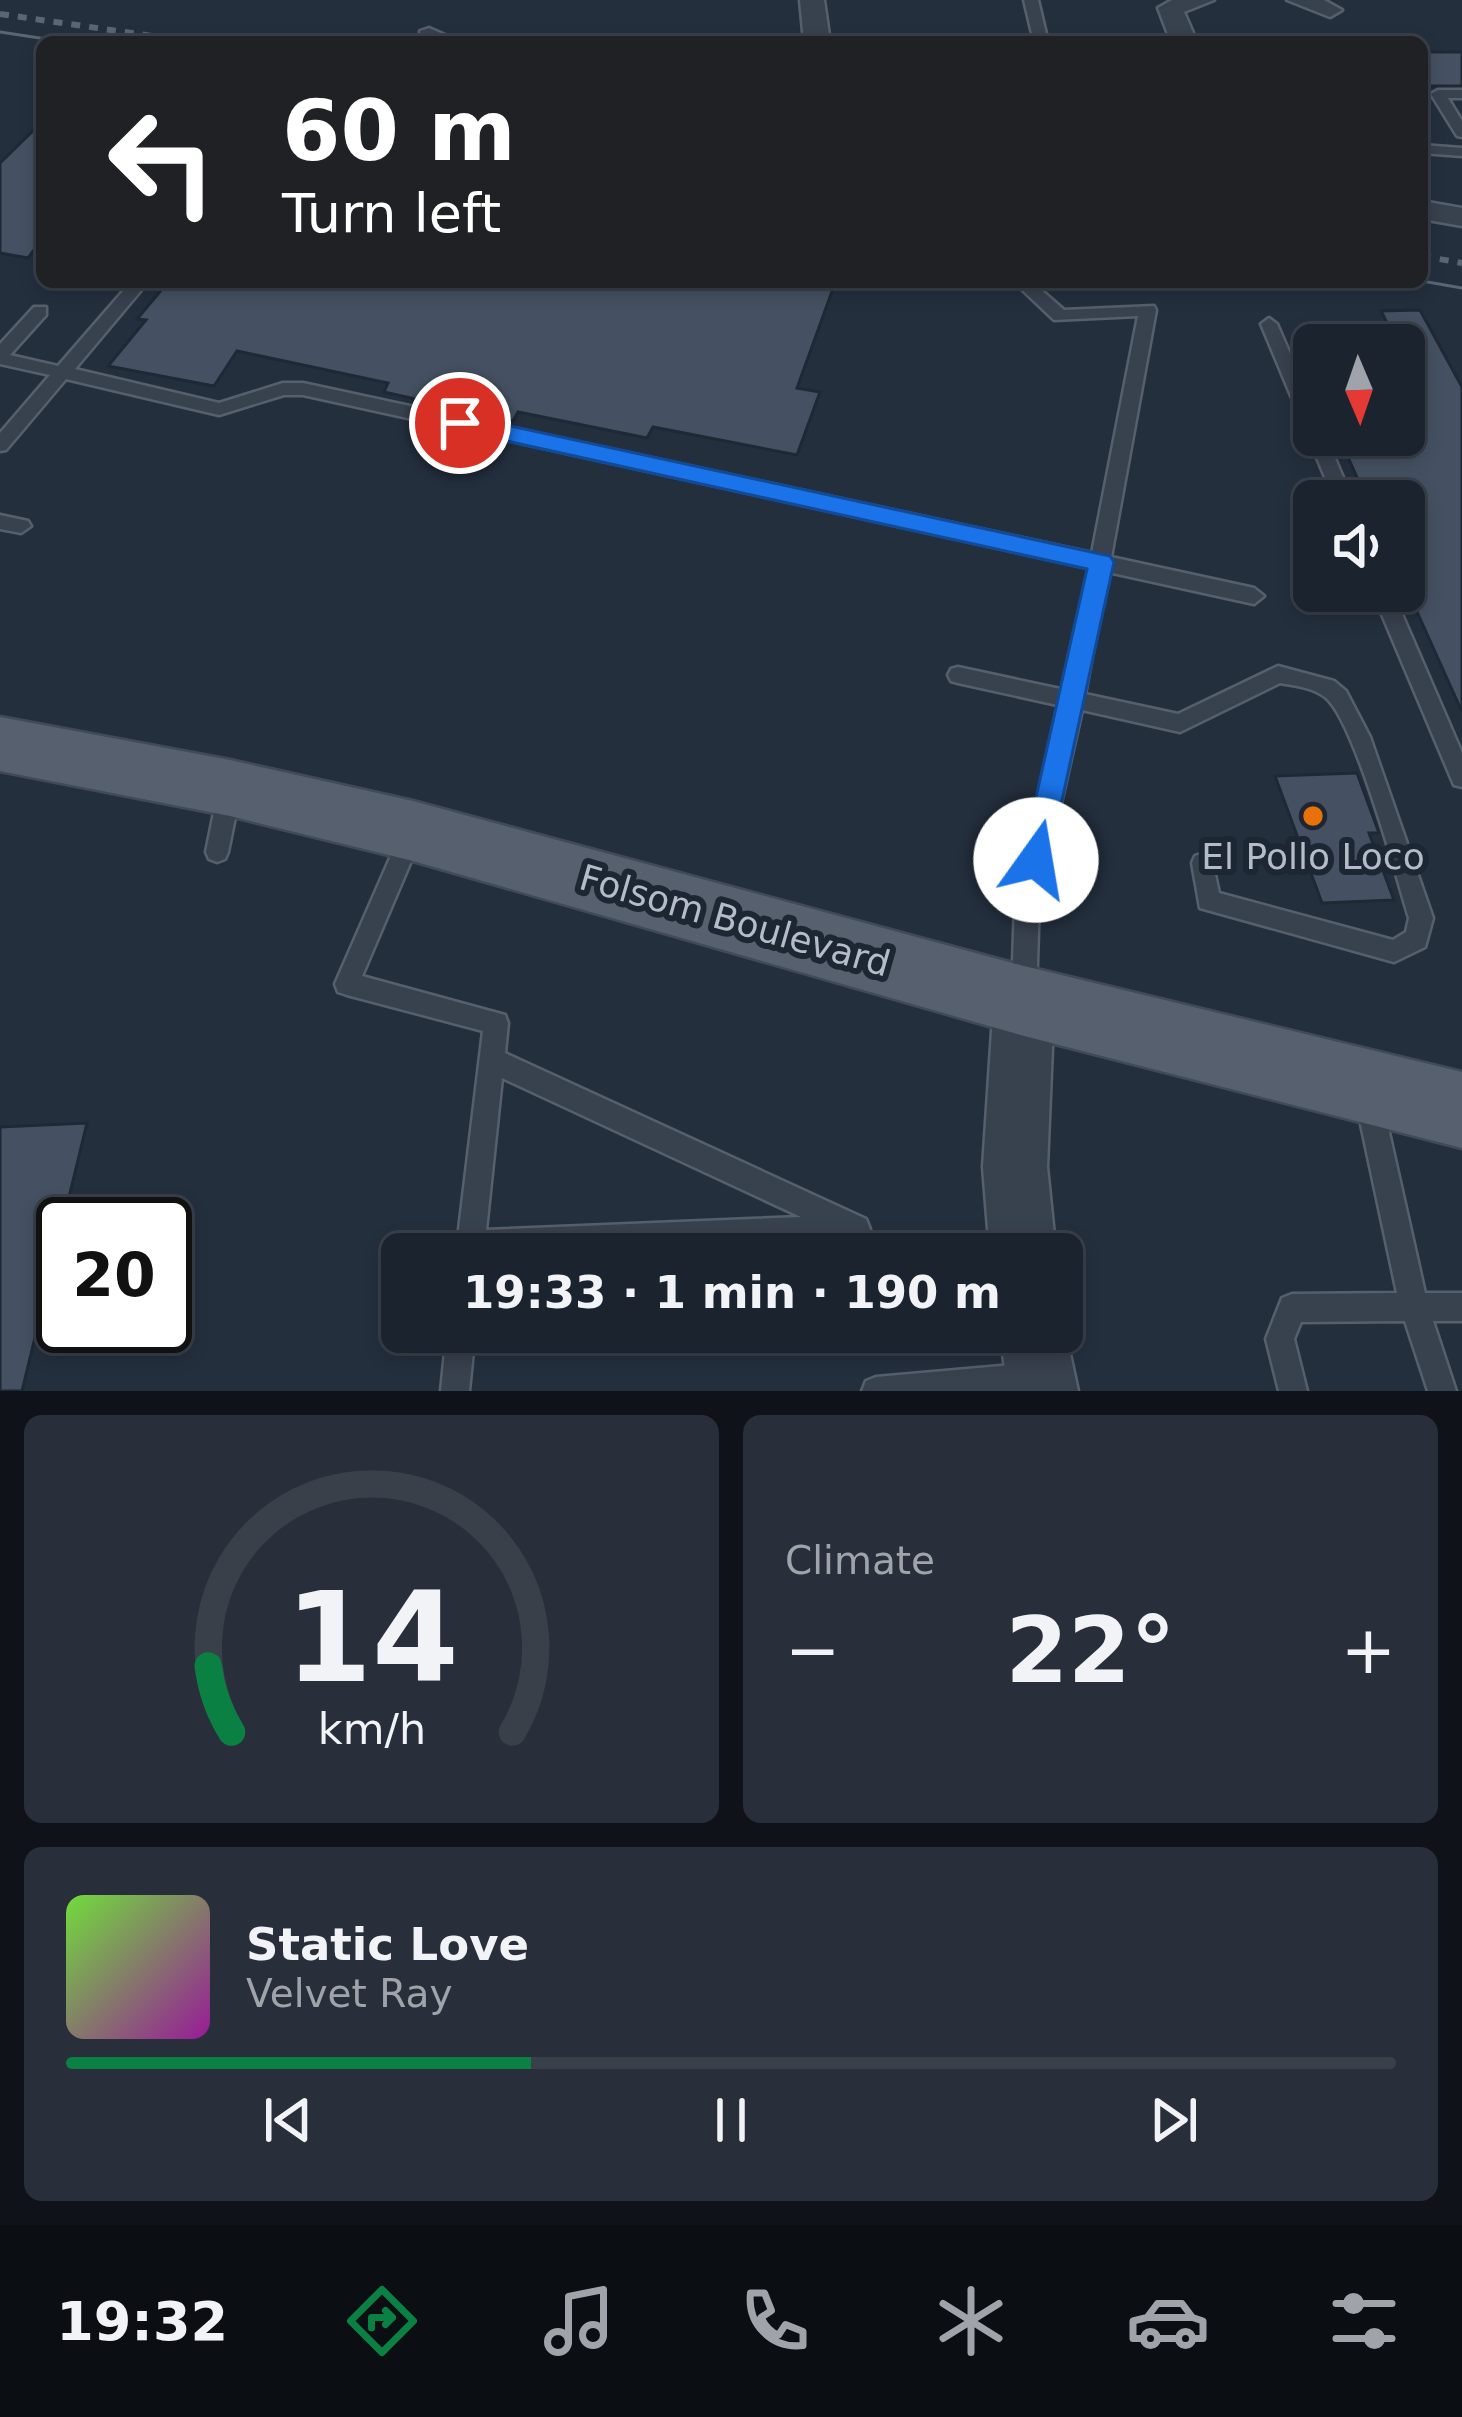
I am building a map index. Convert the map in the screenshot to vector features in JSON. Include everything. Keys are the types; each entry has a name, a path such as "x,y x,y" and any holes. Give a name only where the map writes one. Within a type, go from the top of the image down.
{"main road":[{"name":"Folsom Boulevard","path":"1,744 224,820 413,831 1024,1000 1462,1110"}],"street":[{"path":"812,0 816,36"},
{"path":"1182,36 1171,8 1202,0"},
{"path":"1299,0 1330,10"},
{"path":"1428,211 1462,217"},
{"path":"1021,1233 1015,1167 1024,1000"}],"lane":[{"path":"1030,0 1039,36"},
{"path":"1462,94 1438,94 1462,134"},
{"path":"1428,149 1462,152"},
{"path":"0,445 135,288"},
{"path":"1024,1000 1027,901 1074,699 1148,310 1060,316 1029,288"},
{"path":"40,311 0,357 219,409 283,389 302,389 1254,596"},
{"path":"1269,324 1293,380"},
{"path":"1391,612 1462,778"},
{"path":"958,675 1180,723 1279,674 1320,683 1340,697 1421,918 1417,939 1394,951 1208,902 1203,862"},
{"path":"413,831 347,983 496,1023 472,1233"},
{"path":"492,1060 856,1228 764,1233"},
{"path":"1365,1086 1414,1306 1442,1391"},
{"path":"1293,1391 1280,1339 1292,1307 1462,1307"},
{"path":"454,1391 459,1353"},
{"path":"876,1391 1039,1367"}],"building":[{"path":"1428,52 1462,52 1462,86 1428,86"},
{"path":"36,128 36,247 28,258 0,253 0,163"},
{"path":"163,288 833,288 797,388 820,392 797,455 653,427 647,438 518,412 513,421 384,392 388,383 237,351 214,386 108,366 146,320 137,319"},
{"path":"1420,310 1462,387 1462,712 1417,612 1425,612 1425,480 1358,480 1347,456 1425,456 1425,324 1388,324 1381,311"},
{"path":"1357,773 1379,833 1369,833 1394,900 1322,903 1275,776"},
{"path":"87,1123 69,1197 36,1197 36,1333 22,1391 0,1391 0,1127"}],"tram line":[{"path":"0,32 36,37"},
{"path":"1428,282 1462,288"}],"railway":[{"path":"0,14 152,36"},
{"path":"1428,257 1462,263"}],"place":[{"name":"El Pollo Loco","path":"1313,816"}],"route":[{"path":"460,423 1101,562 1036,860"}]}
